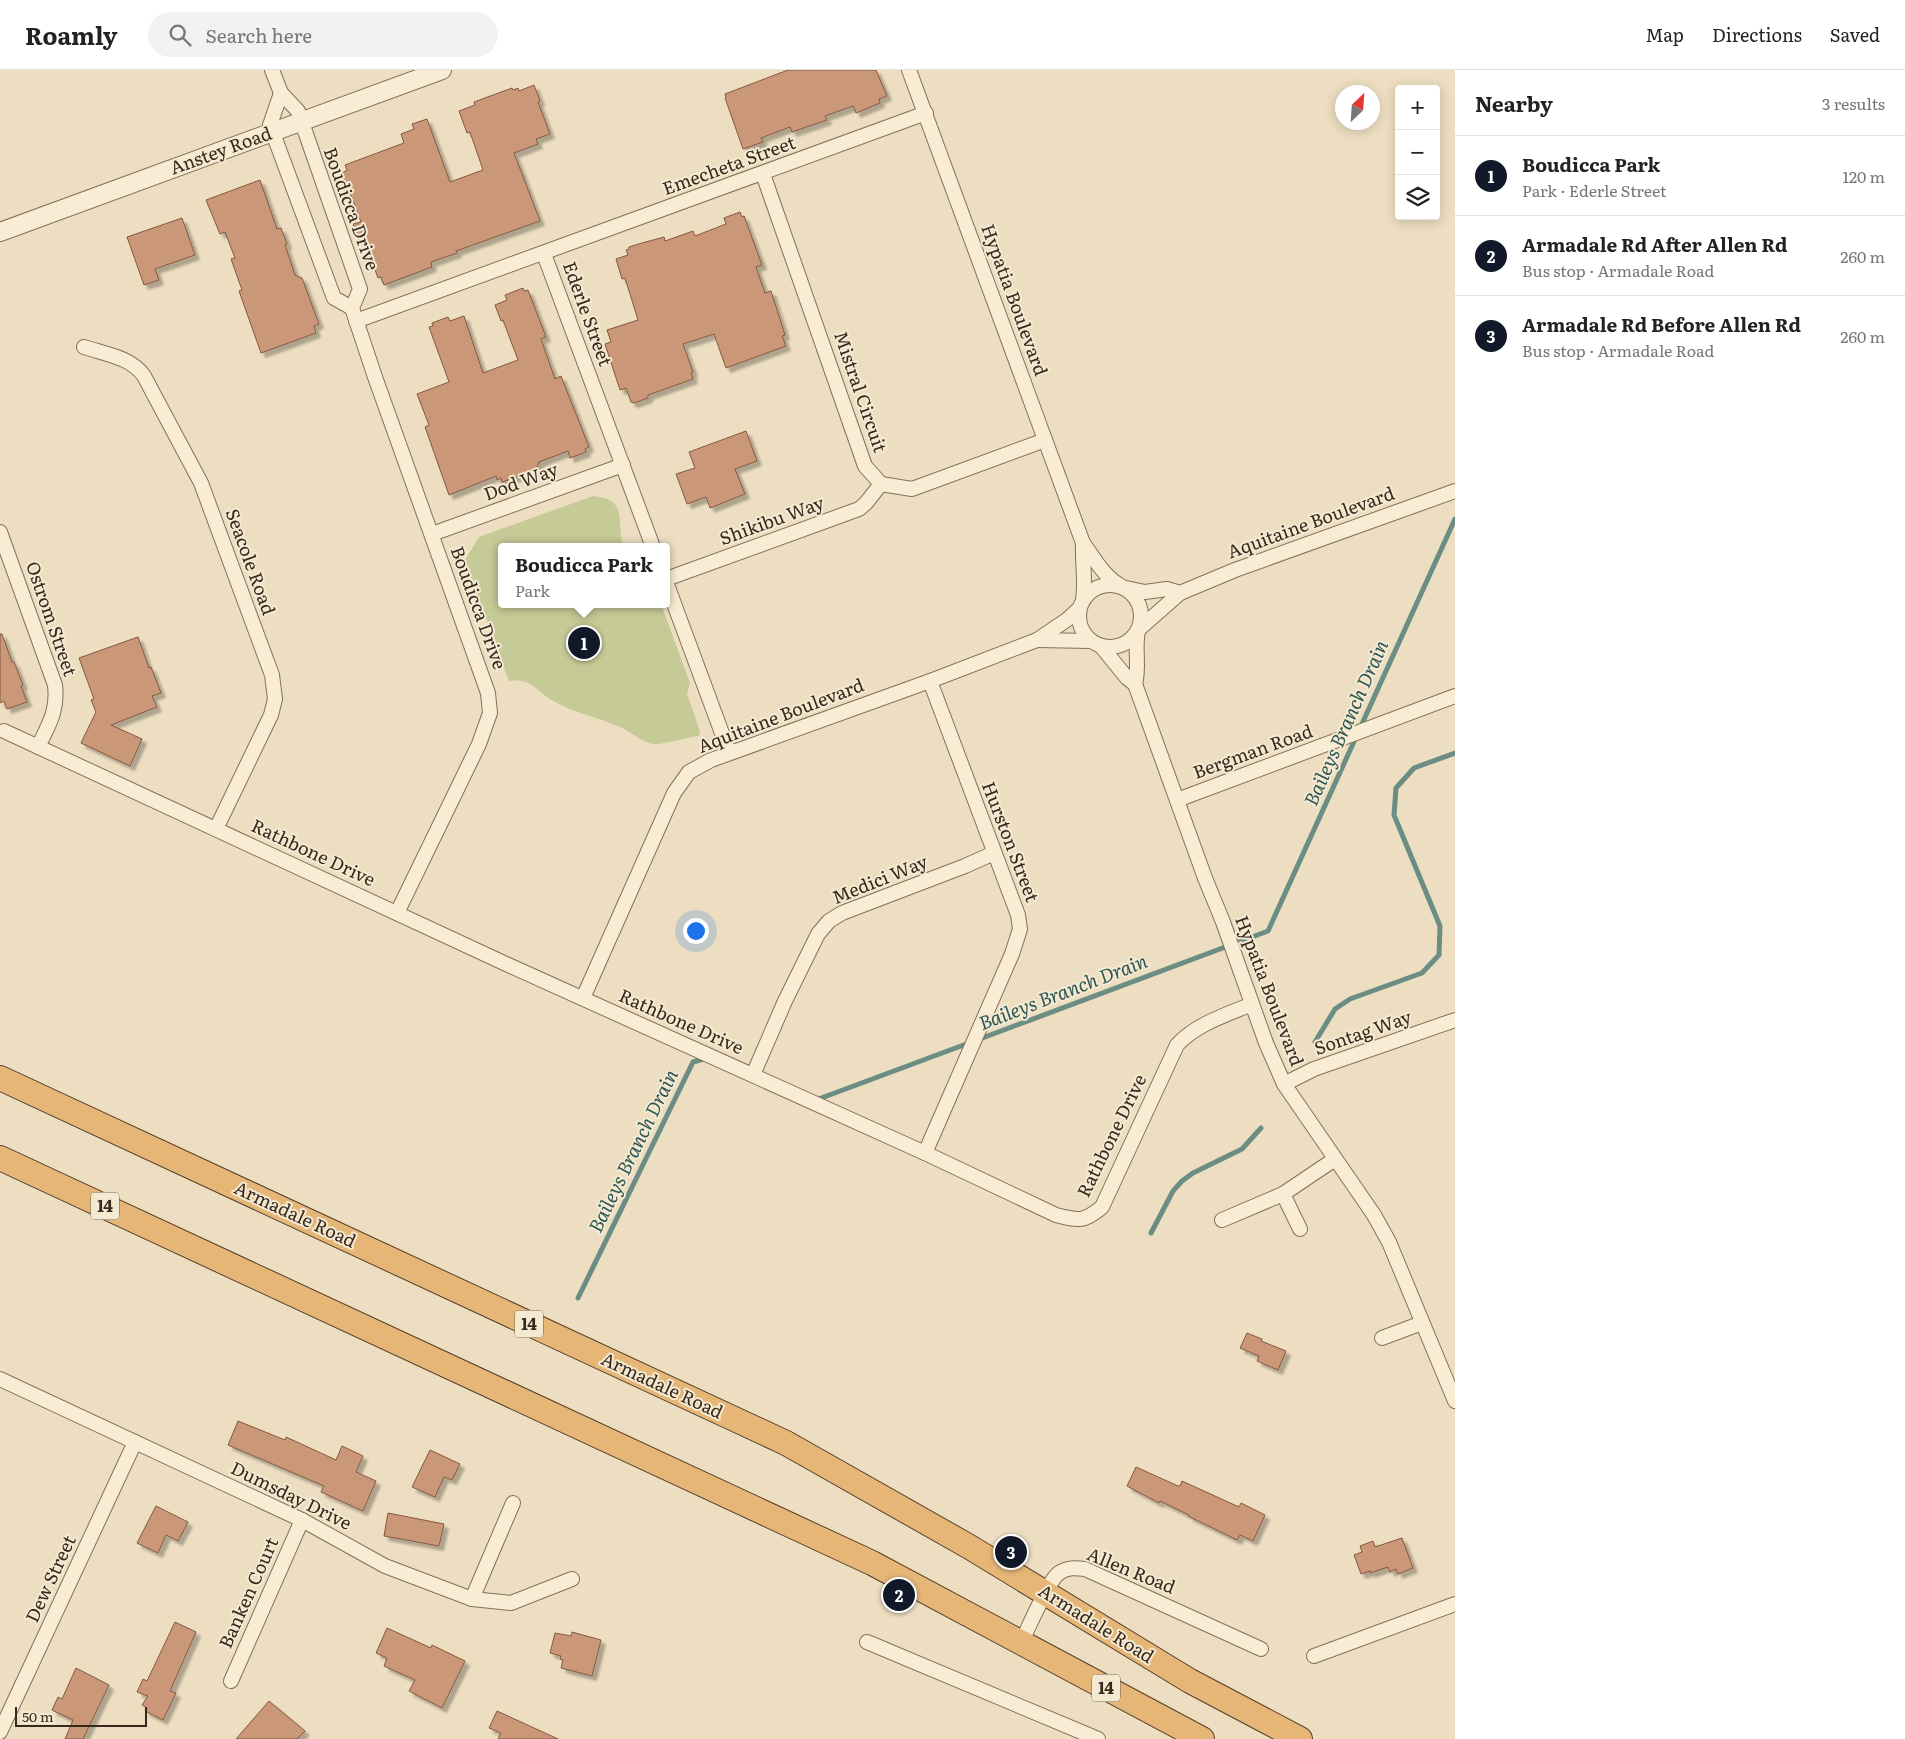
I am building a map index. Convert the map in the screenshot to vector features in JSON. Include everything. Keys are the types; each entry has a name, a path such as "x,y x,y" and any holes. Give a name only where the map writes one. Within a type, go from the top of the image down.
{"highway":[{"name":"Armadale Road","path":"0,1078 786,1443 968,1546 1190,1681 1300,1739"},
{"name":"14","path":"0,1158 872,1563 1202,1739"}],"street":[{"path":"272,70 281,93 270,125 334,298 354,315"},
{"name":"Anstey Road","path":"0,232 442,70"},
{"name":"Hypatia Boulevard","path":"909,70 1083,543"},
{"name":"Boudicca Drive","path":"281,93 298,112 360,288 354,315 488,693 490,713 466,773 397,913"},
{"name":"Emecheta Street","path":"544,254 926,113"},
{"name":"Mistral Circuit","path":"762,174 866,466 881,484"},
{"name":"Ederle Street","path":"354,315 544,254 652,543"},
{"name":"Seacole Road","path":"84,347 131,363 144,376 201,483 272,676 275,699 271,715 216,829"},
{"path":"881,484 912,489 1045,440"},
{"name":"Dod Way","path":"432,534 623,465"},
{"name":"Shikibu Way","path":"670,577 859,509 866,504 881,484"},
{"name":"Aquitaine Boulevard","path":"1138,630 1180,592 1235,570 1455,491"},
{"name":"Ostrom Street","path":"0,532 55,684 57,700 53,716 38,747"},
{"path":"1037,640 1096,643 1111,647 1122,645 1131,639 1138,630 1141,621 1140,606 1136,598 1114,582 1083,543"},
{"path":"1083,543 1082,563 1085,583 1081,604 1080,626 1085,634 1096,643"},
{"path":"1037,640 1061,625 1095,588 1112,584 1123,587"},
{"name":"Aquitaine Boulevard","path":"1123,587 1136,591 1157,592 1167,589 1180,592"},
{"path":"670,593 729,752"},
{"name":"Hypatia Boulevard","path":"1135,684 1138,674 1136,649 1138,630"},
{"name":"Aquitaine Boulevard","path":"582,998 674,793 689,772 729,752 930,681 1037,640"},
{"name":"Hypatia Boulevard","path":"1096,643 1126,678 1135,684 1266,1043 1284,1084 1374,1214 1389,1242 1455,1401"},
{"name":"Hurston Street","path":"925,1153 1012,954 1020,929 1015,903 994,853 930,681"},
{"name":"Bergman Road","path":"1177,800 1455,696"},
{"name":"Rathbone Drive","path":"4,731 582,998 1056,1214 1074,1220 1090,1218 1102,1207 1177,1045 1186,1035 1200,1027 1252,1004"},
{"name":"Medici Way","path":"752,1075 818,934 829,921 842,913 994,853"},
{"name":"Sontag Way","path":"1284,1084 1314,1069 1455,1020"},
{"path":"1222,1220 1283,1194 1335,1159"},
{"path":"1283,1194 1300,1229"},
{"path":"1382,1338 1422,1322"},
{"name":"Dumsday Drive","path":"0,1379 302,1520 385,1566 472,1599 511,1603 572,1579"},
{"name":"Dew Street","path":"0,1732 135,1442"},
{"path":"472,1599 513,1504"},
{"name":"Banken Court","path":"231,1681 302,1520"},
{"name":"Allen Road","path":"1021,1643 1046,1592 1058,1574 1072,1568 1085,1569 1261,1648"},
{"path":"1314,1656 1455,1604"},
{"path":"867,1642 1098,1739"}],"green space":[{"path":"593,496 612,502 619,513 622,543 498,543 498,608 662,608 690,683 687,694 700,731 699,736 663,743 649,743 613,724 558,704 528,683 509,681 465,560 479,537"}],"building":[{"path":"788,70 876,70 887,96 879,99 880,103 856,113 853,106 825,116 827,120 792,132 790,127 761,138 763,142 743,149 725,94"},
{"path":"534,85 550,134 536,139 538,144 514,153 540,221 456,251 457,253 431,262 432,267 384,285 381,277 378,278 366,245 364,246 363,242 360,243 353,224 361,222 349,190 345,191 339,175 347,170 345,165 404,143 401,134 414,129 412,124 427,119 450,182 483,170 470,132 467,133 459,111 475,105 474,102 512,88 513,90 518,88 519,91"},
{"path":"260,180 277,229 281,228 287,244 285,245 295,275 302,278 319,324 314,326 316,333 261,353 239,291 242,290 231,259 235,258 225,232 220,234 206,200"},
{"path":"740,212 742,217 744,216 762,265 756,267 765,293 771,291 785,335 782,336 786,346 726,368 714,334 683,344 693,372 691,373 693,379 648,395 648,398 634,403 631,402 626,388 620,390 605,344 611,342 607,330 638,320 625,278 622,279 616,259 628,255 626,250 629,247 664,237 665,241 693,231 695,236 726,224 724,218"},
{"path":"182,218 195,255 155,269 159,280 144,285 127,237"},
{"path":"523,288 524,291 528,290 546,337 541,339 555,379 561,376 589,447 585,449 586,452 570,458 568,451 539,462 536,470 502,482 501,478 497,480 496,476 449,495 425,427 429,425 417,394 449,382 429,327 433,326 432,323 448,317 450,321 464,316 483,373 518,360 503,320 501,321 495,305 507,300 505,295"},
{"path":"746,431 757,461 735,469 745,494 710,508 706,497 687,504 676,474 695,468 689,452"},
{"path":"0,634 2,634 12,662 14,662 27,702 7,709 4,701 0,703"},
{"path":"138,637 149,668 151,667 161,693 152,696 157,707 111,725 142,739 130,766 81,743 96,712 91,700 94,699 79,658"},
{"path":"1247,1333 1286,1351 1278,1370 1257,1361 1259,1356 1240,1348"},
{"path":"238,1421 285,1440 286,1437 336,1460 342,1446 363,1456 356,1472 376,1481 363,1511 321,1492 324,1486 228,1445"},
{"path":"430,1450 460,1464 452,1480 444,1477 435,1497 412,1487"},
{"path":"1136,1467 1178,1486 1180,1486 1182,1481 1239,1507 1241,1503 1265,1515 1253,1541 1240,1535 1237,1540 1127,1486"},
{"path":"156,1506 188,1522 178,1541 166,1535 158,1553 137,1543"},
{"path":"388,1513 444,1524 439,1546 384,1536"},
{"path":"1402,1538 1413,1568 1398,1574 1396,1569 1390,1572 1388,1567 1361,1574 1354,1555 1362,1552 1360,1546 1373,1541 1375,1547"},
{"path":"175,1622 196,1632 170,1691 176,1693 163,1720 145,1711 147,1708 142,1705 148,1696 137,1692 143,1679 147,1681"},
{"path":"387,1628 431,1648 432,1645 465,1661 442,1708 409,1691 415,1680 384,1666 387,1658 376,1653"},
{"path":"572,1632 601,1640 592,1676 561,1668 563,1660 560,1659 561,1656 550,1653 555,1633 571,1636"},
{"path":"76,1668 109,1685 83,1739 65,1739 73,1720 52,1710 58,1697 62,1699"},
{"path":"269,1701 305,1731 297,1739 236,1739"},
{"path":"497,1711 558,1739 498,1739 501,1733 489,1728"}],"waterway":[{"name":"Baileys Branch Drain","path":"977,1040 1268,931 1455,519"},
{"path":"1315,1042 1335,1009 1350,999 1422,973 1439,955 1440,926 1394,815 1396,788 1414,768 1455,753"},
{"name":"Baileys Branch Drain","path":"816,1100 969,1043"},
{"name":"Baileys Branch Drain","path":"578,1298 693,1062 707,1058"},
{"path":"1151,1233 1173,1191 1182,1181 1193,1173 1242,1149 1261,1128"}],"place":[{"name":"Boudicca Park","path":"584,643"},
{"name":"Armadale Rd Before Allen Rd","path":"1011,1552"},
{"name":"Armadale Rd After Allen Rd","path":"899,1595"}]}
